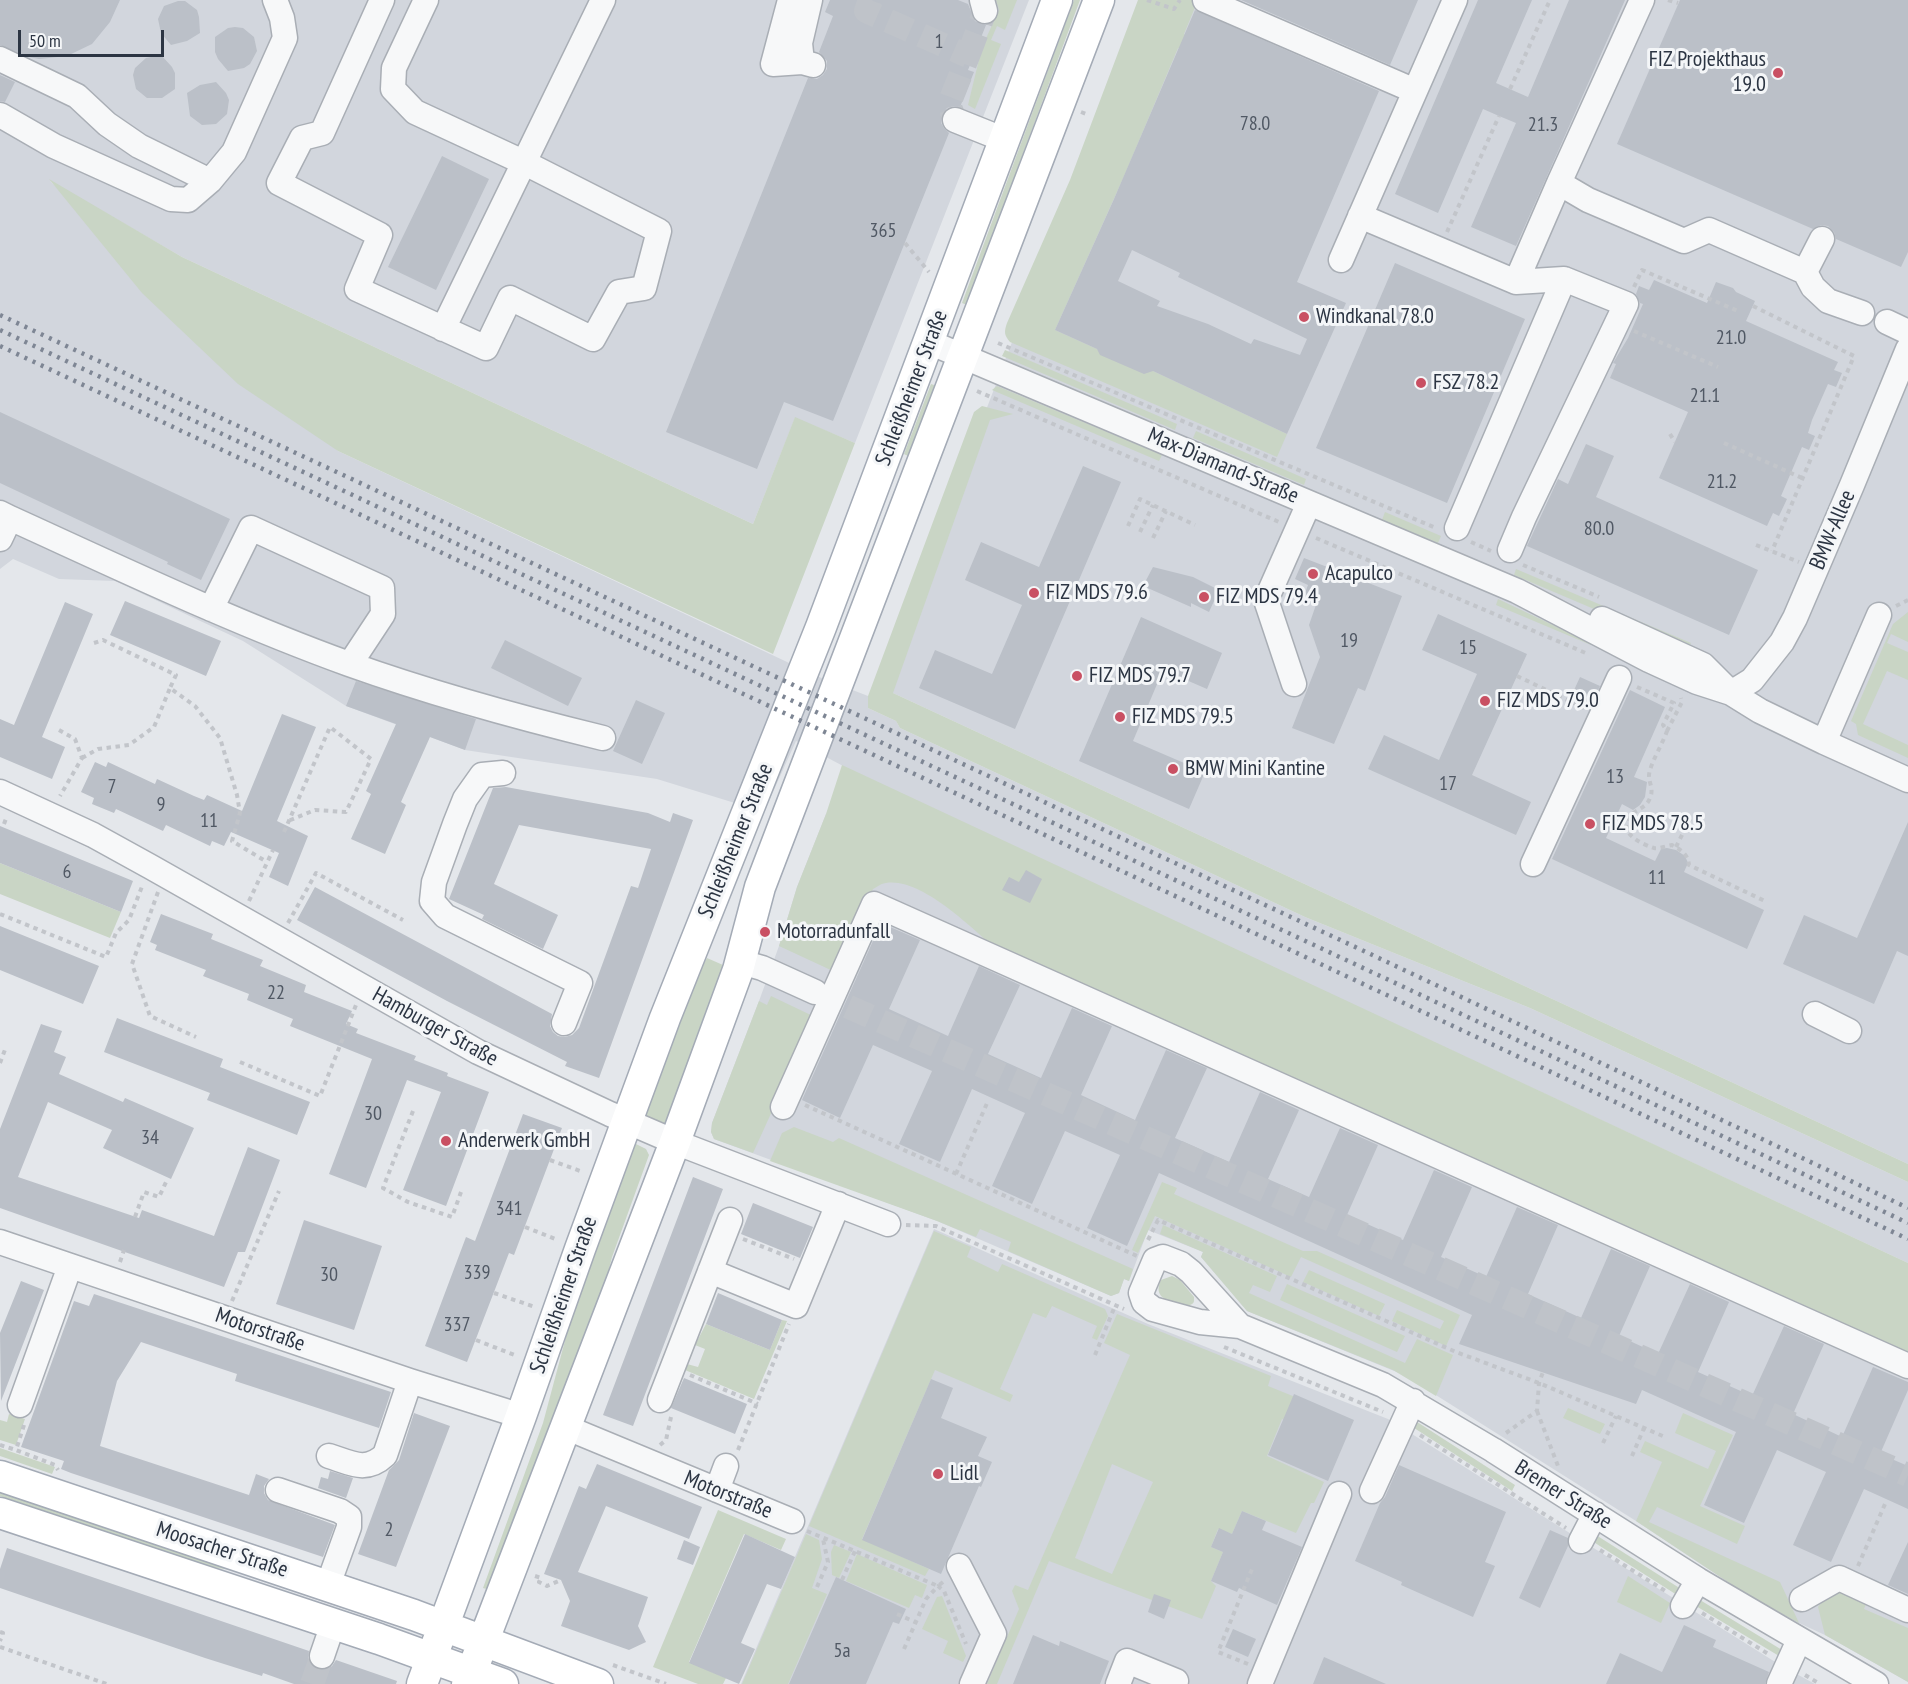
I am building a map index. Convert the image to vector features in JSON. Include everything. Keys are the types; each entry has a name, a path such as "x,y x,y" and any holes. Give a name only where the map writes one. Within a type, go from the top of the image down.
{"main road":[{"name":"Schleißheimer Straße","path":"427,1671 626,1121 821,627 1057,0"},
{"name":"Schleißheimer Straße","path":"469,1678 675,1142 741,962 764,877 1099,0"},
{"path":"695,943 741,962"},
{"name":"Moosacher Straße","path":"0,1476 444,1625 598,1684"},
{"name":"Moosacher Straße","path":"0,1513 333,1624 427,1671 503,1684"}],"street":[{"path":"0,115 54,146 171,199 188,200 210,181 234,152 285,38 282,18 275,0"},
{"path":"382,0 322,133 302,138 279,183 380,235 357,289 486,348 510,298 593,339 619,292 644,288 659,231 525,163 415,112 393,89 394,68 426,0"},
{"path":"443,329 603,0"},
{"path":"790,0 774,64 808,63 800,43 810,0"},
{"path":"1205,0 1415,91"},
{"path":"1341,260 1455,0"},
{"path":"1516,282 1641,0"},
{"path":"0,59 77,96 107,124 138,146 210,181"},
{"path":"955,120 1005,140"},
{"path":"1559,183 1588,200 1684,241 1709,230 1805,272 1813,287 1828,301 1862,313"},
{"path":"1360,216 1516,282 1564,279 1621,314 1510,550"},
{"path":"1805,272 1822,239"},
{"path":"1457,528 1564,279"},
{"name":"Max-Diamand-Straße","path":"929,342 1517,591 1574,607 1691,659 1703,666 1756,721 1824,742 1863,770 1908,780"},
{"name":"BMW-Allee","path":"1731,693 1752,680 1782,642 1795,618 1908,349"},
{"path":"1294,684 1266,600 1309,503"},
{"path":"3,524 350,664 492,711 603,738"},
{"path":"211,609 250,528 382,588 383,614 350,664"},
{"path":"1824,742 1879,615"},
{"path":"1533,864 1619,678"},
{"path":"503,773 482,775 465,799 434,882 432,901 446,916 580,983 564,1023"},
{"name":"Hamburger Straße","path":"0,792 50,814 158,871 478,1052 675,1142 888,1224"},
{"path":"786,1102 874,904 1908,1366"},
{"path":"741,962 762,968 815,992"},
{"path":"1815,1014 1849,1031"},
{"path":"710,1271 796,1306 838,1204"},
{"path":"660,1400 728,1226"},
{"name":"Motorstraße","path":"0,1242 410,1381 521,1416"},
{"name":"Bremer Straße","path":"1148,1259 1163,1257 1181,1264 1240,1326"},
{"path":"1134,1306 1141,1293 1148,1259"},
{"path":"20,1405 70,1266"},
{"name":"Bremer Straße","path":"1134,1306 1200,1322 1240,1326 1383,1385 1413,1401 1698,1580 1876,1684"},
{"path":"329,1456 363,1466 375,1464 384,1455 410,1381"},
{"path":"1372,1491 1413,1401"},
{"name":"Motorstraße","path":"565,1427 792,1521"},
{"path":"717,1490 726,1466"},
{"path":"278,1490 340,1511 349,1517 349,1527 328,1585"},
{"path":"1263,1678 1339,1494"},
{"path":"1581,1540 1595,1514"},
{"path":"959,1566 994,1634 972,1684"},
{"path":"1802,1599 1839,1578 1908,1610"},
{"path":"1684,1604 1698,1580"},
{"path":"322,1656 333,1624"},
{"path":"1783,1675 1799,1640"},
{"path":"1118,1684 1127,1661 1176,1681"}],"path":[{"path":"1147,0 1174,9 1180,0"},
{"path":"1510,89 1550,0"},
{"path":"1668,0 1678,3"},
{"path":"1439,249 1499,116"},
{"path":"905,243 930,273"},
{"path":"1718,367 1621,314 1642,270 1738,311"},
{"path":"1753,306 1854,356 1814,444 1772,551"},
{"path":"977,391 1326,543 1596,657"},
{"path":"1670,434 1675,442"},
{"path":"1724,443 1802,478"},
{"path":"1128,526 1140,499 1195,525"},
{"path":"1140,532 1153,505"},
{"path":"1783,509 1788,511"},
{"path":"1153,538 1166,511"},
{"path":"1326,543 1330,534"},
{"path":"1756,545 1777,552"},
{"path":"1371,562 1374,553"},
{"path":"50,814 82,758 98,749 129,745 154,727 176,675 103,640 94,644"},
{"path":"1517,676 1600,717"},
{"path":"1619,678 1674,703 1663,725 1668,731"},
{"path":"170,688 195,706 220,738 240,813 231,841 267,862"},
{"path":"1679,694 1690,699"},
{"path":"1673,720 1649,774 1653,787 1650,799 1642,809 1630,815 1626,824 1627,831 1631,837 1656,849 1672,845 1676,847 1688,858 1689,865 1767,902"},
{"path":"284,832 288,821 330,727 371,759 346,812 315,810 288,821"},
{"path":"59,730 75,739 82,758"},
{"path":"1676,847 1690,817"},
{"path":"242,918 273,850"},
{"path":"0,914 106,957 116,933 129,920 158,871"},
{"path":"158,871 132,964 150,1016 196,1037"},
{"path":"279,939 316,873 403,921"},
{"path":"240,1062 320,1096 363,987"},
{"path":"0,1063 6,1047"},
{"path":"956,1174 988,1101"},
{"path":"786,1102 1148,1259 1158,1220 1456,1352 1539,1383 1665,1437"},
{"path":"413,1111 383,1188 408,1202 452,1217 461,1192"},
{"path":"550,1160 588,1174"},
{"path":"135,1217 144,1192 159,1197 167,1180"},
{"path":"232,1303 279,1191"},
{"path":"888,1224 936,1226 1115,1305 1134,1306"},
{"path":"728,1226 812,1267"},
{"path":"525,1227 562,1242"},
{"path":"118,1266 124,1250"},
{"path":"494,1293 537,1308"},
{"path":"1115,1305 1134,1306"},
{"path":"1095,1355 1115,1305"},
{"path":"726,1466 736,1456 796,1306"},
{"path":"476,1340 519,1356"},
{"path":"1217,1345 1377,1409 1684,1604 1783,1675 1821,1684"},
{"path":"672,1368 758,1404"},
{"path":"1543,1372 1539,1383 1537,1411 1561,1475"},
{"path":"647,1462 654,1445 658,1447 666,1440 668,1432 671,1416 656,1410 660,1400"},
{"path":"16,1450 26,1417 20,1405"},
{"path":"1492,1450 1501,1437 1537,1411"},
{"path":"1603,1443 1616,1416"},
{"path":"1632,1456 1644,1428"},
{"path":"0,1445 55,1465 63,1478"},
{"path":"1850,1583 1885,1504"},
{"path":"792,1521 807,1531 938,1586 944,1591 970,1654"},
{"path":"818,1587 828,1562 823,1538"},
{"path":"842,1580 855,1551"},
{"path":"904,1649 926,1599 959,1566"},
{"path":"1252,1569 1218,1652 1263,1678"},
{"path":"535,1576 540,1578 539,1582 547,1586 561,1580"},
{"path":"897,1614 915,1622"},
{"path":"0,1632 3,1632 0,1641"},
{"path":"0,1647 107,1684"}],"shaded area":[{"path":"0,0 1029,0 855,443 795,418 753,524 182,257 50,181 338,451 819,677 868,696 868,708 896,721 900,728 1305,917 1530,1008 1908,1182 1908,1263 860,775 796,741 764,812 657,779 465,750 346,706 243,641 115,581 59,579 13,559 0,569"},
{"path":"1143,0 1908,0 1908,1164 880,687"},
{"path":"826,814 1908,1301 1908,1682 1743,1592 1636,1521 1404,1375 1247,1311 1201,1257 1203,1252 1148,1230 1129,1281 1124,1279 1119,1293 1111,1296 937,1221 714,1139 711,1132 712,1123 779,946 797,887"},
{"path":"934,1229 1148,1324 1388,1419 1780,1665 1815,1684 741,1684"}],"green space":[{"path":"996,0 1017,0 1005,30 997,26 991,40 1001,44 975,109 968,105 982,47 999,10"},
{"path":"1074,0 1080,0 967,305 962,303"},
{"path":"1138,0 1198,0 1184,34 1189,36 1183,49 1178,48 1055,330 1097,349 1101,355 1153,371 1287,434 1277,457 1010,342 1006,335 1007,323 1070,180"},
{"path":"49,179 182,257 753,524 795,417 855,443 773,654 338,451 238,384 142,293"},
{"path":"1005,350 1177,424 1175,430 1002,356"},
{"path":"931,384 937,386 910,457 904,454"},
{"path":"997,386 1162,455 1159,461 992,390"},
{"path":"982,406 1013,414 990,420 893,693 1908,1164 1908,1182 1530,1008 1305,917 900,728 896,721 868,708 868,696 974,412"},
{"path":"1196,431 1306,479 1304,485 1193,438"},
{"path":"1385,512 1441,536 1438,543 1382,520"},
{"path":"1516,569 1691,643 1688,649 1514,575"},
{"path":"1498,599 1593,644 1496,605"},
{"path":"1908,612 1908,642 1891,634 1887,643 1908,652 1908,680 1887,671 1863,724 1908,745 1908,758 1858,735 1856,724 1851,721 1893,624"},
{"path":"842,765 1908,1263 1908,1357 997,950 946,906 915,888 900,883 886,883 873,889 835,972 779,946 797,887 826,814"},
{"path":"0,863 121,912 110,938 0,894"},
{"path":"707,958 723,965 724,972 668,1124 657,1123 643,1112 690,987"},
{"path":"771,996 815,1017 753,1153 714,1139 711,1132 712,1123 759,1001 767,1005"},
{"path":"794,1127 833,1142 839,1138 1133,1269 1129,1281 1124,1279 1119,1293 1111,1296 1008,1251 1011,1242 980,1229 976,1237 770,1161 782,1133"},
{"path":"636,1144 646,1149 649,1155 612,1257 603,1294 493,1591 483,1588 543,1423 586,1262 632,1145"},
{"path":"1162,1182 1177,1188 1174,1194 1303,1251 1317,1251 1460,1315 1446,1346 1392,1321 1397,1310 1440,1329 1444,1321 1301,1257 1291,1277 1155,1216 1138,1253 1132,1250"},
{"path":"1163,1225 1277,1276 1270,1292 1253,1285 1249,1293 1405,1363 1417,1339 1453,1355 1436,1396 1393,1370 1247,1311 1201,1257 1203,1252 1160,1234"},
{"path":"934,1231 971,1247 967,1257 998,1272 1002,1264 1105,1309 1108,1316 1097,1340 1092,1338 1097,1326 1052,1306 1046,1318 1033,1313 1000,1389 1013,1395 1010,1402 935,1370 862,1539 929,1569 925,1576 809,1526"},
{"path":"1309,1270 1385,1304 1379,1316 1303,1282"},
{"path":"1172,1276 1180,1280 1194,1297 1193,1303 1188,1306 1183,1305 1161,1296 1159,1285 1161,1280"},
{"path":"1287,1284 1405,1336 1397,1352 1280,1300"},
{"path":"1117,1314 1271,1376 1268,1386 1315,1405 1305,1429 1282,1419 1267,1456 1324,1482 1296,1533 1242,1511 1232,1534 1218,1529 1211,1547 1223,1552 1211,1581 1216,1586 1202,1619 1049,1561 997,1684 987,1684 1019,1609 1012,1591 1015,1585 1028,1590 1130,1355 1104,1343","holes":["1112,1464 1153,1482 1112,1574 1075,1558"]},
{"path":"782,1320 787,1321 754,1399 685,1370 687,1364 698,1367 705,1349 695,1345 706,1324 770,1350"},
{"path":"1568,1408 1605,1424 1600,1434 1563,1418"},
{"path":"1683,1413 1733,1435 1700,1506 1745,1526 1737,1544 1657,1507 1649,1522 1780,1582 1799,1623 1743,1592 1636,1521 1662,1462 1640,1452 1645,1441 1708,1469 1716,1451 1675,1433"},
{"path":"9,1414 25,1419 16,1445 0,1440 0,1420 7,1422"},
{"path":"1414,1420 1515,1485 1512,1491 1411,1426"},
{"path":"0,1448 55,1467 52,1474 0,1456"},
{"path":"0,1489 251,1573 205,1566 0,1496"},
{"path":"718,1510 786,1539 781,1550 744,1534 689,1662 726,1678 723,1684 698,1684 653,1667"},
{"path":"806,1534 819,1540 822,1559 812,1588 827,1594 788,1684 742,1684"},
{"path":"1596,1535 1681,1589 1677,1595 1592,1541"},
{"path":"834,1545 851,1552 839,1578 832,1575 831,1552"},
{"path":"857,1554 927,1585 922,1598 915,1595 909,1608 846,1581"},
{"path":"1628,1576 1670,1603 1661,1623 1617,1602"},
{"path":"1841,1588 1868,1599 1864,1609 1908,1628 1908,1682 1825,1635 1818,1607 1829,1591"},
{"path":"942,1596 966,1656 963,1662 943,1653 948,1641 922,1629 937,1597"},
{"path":"1700,1600 1787,1653 1784,1659 1696,1606"}],"building":[{"path":"0,0 120,0 110,22 92,44 67,56 39,59 0,45"},
{"path":"830,0 958,0 968,4 975,21 986,25 968,70 974,72 960,107 947,108 942,115 941,123 949,133 833,421 784,402 757,469 666,432 808,78 817,79 827,69 827,61 819,52 833,16 825,12"},
{"path":"1241,0 1418,0 1390,65"},
{"path":"1478,0 1532,0 1496,83 1528,97 1569,0 1625,0 1516,246 1471,227 1516,123 1483,109 1438,213 1395,194"},
{"name":"FIZ Projekthaus 19.0","path":"1680,0 1908,0 1908,252 1901,267 1836,239 1834,232 1828,226 1821,225 1813,229 1617,144"},
{"path":"185,1 197,10 200,33 187,41 171,45 161,33 158,19 164,6"},
{"path":"1195,10 1379,91 1297,282 1346,303 1287,434 1153,371 1144,374 1100,355 1097,349 1055,330","holes":["1132,250 1180,273 1178,277 1307,339 1300,355 1254,339 1251,344 1208,324 1157,306 1160,301 1118,281"]},
{"path":"228,28 243,28 254,37 257,51 250,64 244,68 228,71 215,52 215,37"},
{"path":"161,55 175,73 175,89 162,98 147,98 136,89 133,75 135,68 146,58"},
{"path":"0,75 15,82 5,102 0,101"},
{"path":"216,82 229,100 227,114 216,124 202,125 190,116 187,93 200,85"},
{"path":"442,156 489,179 436,290 388,267"},
{"name":"FSZ 78.2","path":"1395,263 1525,319 1447,503 1316,448"},
{"path":"1654,280 1707,303 1716,282 1733,288 1736,292 1755,301 1746,321 1838,362 1834,370 1842,373 1836,387 1828,384 1812,420 1808,433 1815,436 1809,450 1802,447 1781,496 1787,499 1779,516 1773,513 1767,526 1659,478 1688,412 1610,378 1616,364 1613,363 1628,338 1643,304 1640,303 1636,294 1639,286 1649,290"},
{"path":"0,412 230,519 201,580 167,564 168,562 0,483"},
{"path":"1586,444 1614,456 1596,497 1758,570 1729,635 1527,546 1558,479 1568,484"},
{"name":"FIZ MDS 79.6","path":"1083,466 1121,482 1015,729 919,688 935,650 992,674 1022,605 965,580 981,542 1039,567"},
{"path":"1304,558 1402,596 1365,691 1358,688 1334,744 1292,728 1320,657 1309,625 1317,602 1304,596 1308,585 1295,579"},
{"path":"1153,567 1193,577 1219,590 1209,612 1191,603 1191,607 1143,586"},
{"path":"125,601 221,641 206,676 110,635"},
{"path":"65,602 93,614 42,737 65,747 52,779 0,757 0,719 14,725"},
{"name":"FIZ MDS 79.0","path":"1438,614 1527,654 1472,775 1531,802 1516,835 1368,769 1384,735 1439,760 1477,674 1422,650"},
{"name":"FIZ MDS 79.5","path":"1141,617 1222,653 1207,689 1163,670 1133,741 1205,772 1189,809 1079,761"},
{"path":"505,640 582,678 568,706 491,668"},
{"path":"1580,677 1600,686 1589,708 1570,699"},
{"path":"356,681 476,719 465,750 430,737 401,802 406,805 385,854 351,839 371,794 366,791 396,724 346,706"},
{"name":"FIZ MDS 78.5","path":"1630,690 1665,707 1634,777 1647,782 1645,797 1633,810 1622,804 1606,838 1655,861 1661,849 1676,850 1685,856 1688,863 1684,872 1764,910 1747,949 1552,859"},
{"path":"636,700 665,713 642,764 613,751"},
{"path":"282,714 316,727 277,821 308,836 288,886 269,877 279,853 231,832 224,846 212,841 210,846 166,825 163,831 116,809 114,813 92,804 94,798 81,792 95,762 106,767 108,762 155,784 157,779 204,800 207,795 242,811"},
{"path":"506,787 648,813 670,822 673,813 693,820 599,1078 565,1066 567,1062 447,1001 297,920 315,887 552,1014 550,1026 553,1032 558,1036 572,1035 579,1028 631,886 638,888 651,849 519,825 494,884 558,915 543,949 482,919 484,915 449,899 493,788"},
{"path":"1908,822 1908,956 1897,951 1874,1004 1783,964 1804,915 1857,938"},
{"path":"0,826 133,881 121,912 0,863"},
{"path":"1026,870 1042,879 1030,903 1002,890 1009,877 1019,882"},
{"path":"161,914 213,934 211,939 263,960 260,966 306,985 304,992 352,1011 346,1024 358,1029 356,1033 416,1056 414,1060 489,1092 446,1206 403,1190 441,1092 407,1080 366,1188 329,1174 372,1059 290,1026 293,1019 247,1000 249,994 203,976 206,970 155,950 157,945 150,942"},
{"path":"881,923 920,940 889,1009 948,1036 979,966 1020,985 988,1054 1041,1078 1072,1008 1112,1026 1081,1095 1135,1120 1166,1050 1207,1068 1175,1138 1229,1162 1260,1092 1299,1110 1268,1179 1309,1197 1340,1128 1378,1145 1347,1215 1403,1240 1434,1170 1472,1187 1441,1257 1486,1277 1517,1207 1558,1225 1528,1294 1581,1318 1611,1249 1650,1266 1619,1336 1658,1354 1690,1284 1729,1302 1698,1372 1752,1396 1784,1326 1824,1344 1793,1414 1842,1437 1873,1367 1908,1382 1908,1390 1880,1454 1908,1466 1908,1509 1864,1489 1831,1562 1793,1545 1826,1472 1777,1450 1744,1523 1704,1505 1736,1432 1642,1390 1636,1404 1459,1344 1472,1315 1159,1173 1127,1246 1087,1228 1120,1155 1065,1131 1032,1204 992,1186 1025,1113 972,1089 940,1162 899,1144 932,1071 873,1045 840,1118 802,1100"},
{"path":"0,926 99,966 83,1004 0,970"},
{"path":"117,1018 223,1059 220,1067 310,1102 297,1135 207,1100 210,1093 104,1052"},
{"path":"41,1024 62,1031 54,1052 66,1057 59,1074 123,1102 125,1098 194,1128 171,1179 103,1148 112,1130 48,1102 18,1177 139,1218 142,1210 214,1236 248,1147 280,1160 245,1252 238,1252 224,1287 0,1208 0,1129"},
{"path":"523,1114 562,1128 514,1255 509,1253 467,1362 425,1346 466,1237 475,1241"},
{"path":"693,1177 723,1189 633,1426 603,1415"},
{"path":"753,1203 813,1227 800,1258 741,1234"},
{"path":"304,1220 382,1246 354,1330 276,1304"},
{"path":"21,1281 44,1290 1,1401 0,1333"},
{"path":"718,1293 782,1320 770,1350 706,1324"},
{"path":"94,1294 391,1392 379,1428 235,1381 237,1374 141,1342 117,1381 100,1446 249,1495 256,1474 269,1479 264,1486 264,1493 268,1500 335,1525 323,1557 71,1473 61,1469 64,1461 21,1447 74,1301 89,1306"},
{"path":"684,1378 747,1404 735,1434 671,1408"},
{"name":"Lidl","path":"931,1379 953,1388 941,1418 987,1437 978,1456 992,1462 981,1487 979,1486 941,1574 862,1540"},
{"path":"1294,1394 1354,1420 1328,1481 1268,1455"},
{"path":"414,1413 450,1426 396,1567 358,1554 389,1470 399,1460"},
{"path":"597,1464 702,1507 689,1539 606,1506 578,1572 648,1597 638,1626 646,1642 629,1650 561,1626 570,1601 561,1580 544,1574 579,1486 586,1489"},
{"path":"1399,1465 1506,1512 1485,1562 1495,1566 1473,1617 1401,1585 1402,1582 1355,1561"},
{"path":"330,1471 353,1478 346,1498 318,1488 321,1477 328,1479"},
{"path":"1242,1511 1266,1521 1262,1530 1302,1547 1277,1605 1239,1588 1237,1592 1211,1581 1223,1552 1211,1547 1219,1528 1232,1534"},
{"path":"1550,1530 1568,1538 1568,1546 1540,1608 1519,1598"},
{"path":"745,1534 795,1557 781,1589 767,1584 741,1643 755,1649 739,1684 689,1663"},
{"path":"684,1540 700,1547 693,1565 677,1559"},
{"path":"1908,1542 1908,1594 1888,1585"},
{"path":"7,1548 309,1651 308,1659 317,1669 325,1670 336,1660 397,1681 396,1684 294,1684 263,1673 262,1676 205,1658 0,1588 0,1569"},
{"path":"836,1577 906,1609 899,1624 893,1622 866,1684 789,1684"},
{"path":"1154,1594 1171,1600 1164,1619 1148,1612"},
{"path":"1684,1625 1716,1640 1713,1647 1769,1672 1765,1684 1606,1684 1620,1653 1662,1672"},
{"path":"1233,1629 1256,1639 1248,1657 1225,1647"},
{"path":"1033,1635 1059,1646 1060,1641 1109,1661 1100,1684 1013,1684"},
{"path":"1324,1657 1386,1684 1313,1684"}],"tunnel":[{"path":"870,0 866,11 968,56 949,104 955,120"},
{"path":"968,56 985,11"},
{"path":"815,992 1908,1475"},
{"path":"312,1684 322,1656"}],"railway":[{"path":"0,315 1366,952 1908,1208"},
{"path":"0,330 1908,1223"},
{"path":"0,346 1908,1239"}],"place":[{"name":"FIZ Projekthaus 19.0","path":"1778,73"},
{"name":"Windkanal 78.0","path":"1304,317"},
{"name":"FSZ 78.2","path":"1421,383"},
{"name":"Acapulco","path":"1313,574"},
{"name":"FIZ MDS 79.6","path":"1034,593"},
{"name":"FIZ MDS 79.4","path":"1204,597"},
{"name":"FIZ MDS 79.7","path":"1077,676"},
{"name":"FIZ MDS 79.0","path":"1485,701"},
{"name":"FIZ MDS 79.5","path":"1120,717"},
{"name":"BMW Mini Kantine","path":"1173,769"},
{"name":"FIZ MDS 78.5","path":"1590,824"},
{"name":"Motorradunfall","path":"765,932"},
{"name":"Anderwerk GmbH","path":"446,1141"},
{"name":"Lidl","path":"938,1474"}]}
